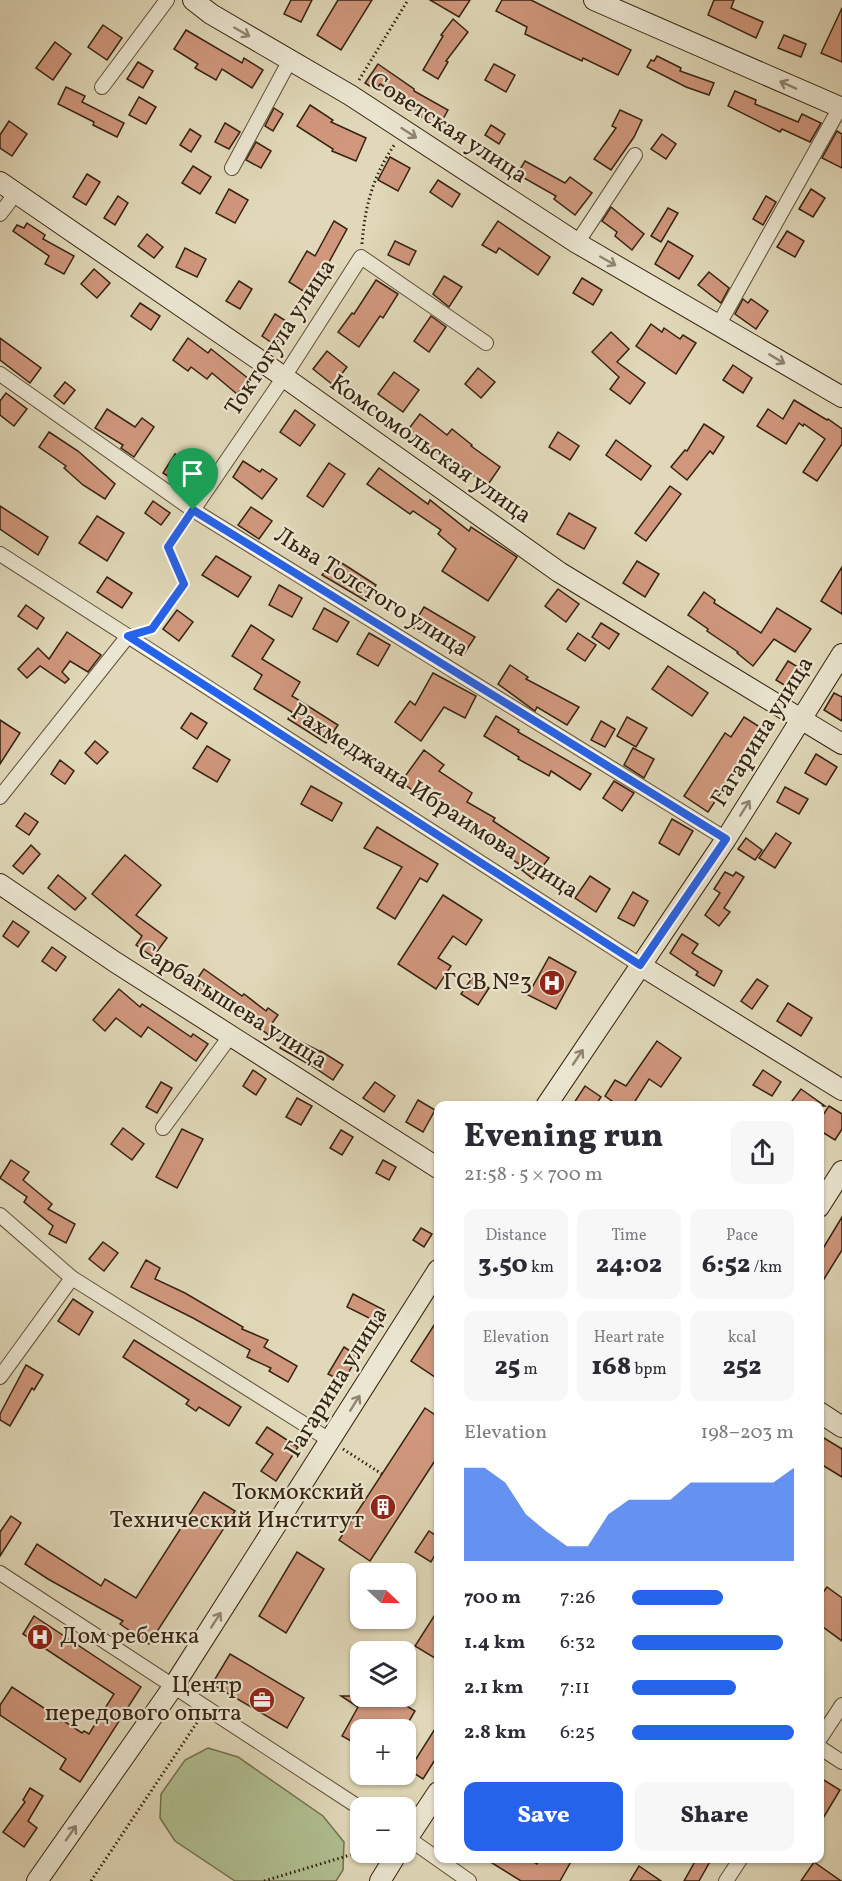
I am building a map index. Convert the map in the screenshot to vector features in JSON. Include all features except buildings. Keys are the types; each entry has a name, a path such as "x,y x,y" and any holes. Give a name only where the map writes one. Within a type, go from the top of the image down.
{"main road":[{"name":"Советская улица","path":"193,0 211,14 350,95 577,243 842,398"},
{"path":"594,0 841,106"},
{"name":"Комсомольская улица","path":"8,187 284,377 558,572 842,744"},
{"name":"Гагарина улица","path":"549,1101 726,839 842,654"},
{"name":"Сарбагышева улица","path":"0,884 115,962 434,1165"},
{"name":"Рахмеджана Ибраимова улица","path":"640,965 842,1090"},
{"path":"824,1199 842,1171"},
{"name":"Гагарина улица","path":"37,1881 173,1687 434,1276"},
{"path":"824,1415 842,1427"},
{"path":"416,1824 434,1798"},
{"path":"380,1881 391,1863"}],"street":[{"path":"102,87 167,0"},
{"path":"232,168 290,60"},
{"path":"719,324 841,106"},
{"path":"577,243 635,155"},
{"path":"0,214 8,187"},
{"name":"Токтогула улица","path":"193,510 284,377 361,257 486,343"},
{"name":"Льва Толстого улица","path":"0,374 193,510 726,839"},
{"name":"Рахмеджана Ибраимова улица","path":"0,554 640,965"},
{"path":"0,798 128,636"},
{"path":"163,1128 231,1035"},
{"path":"0,1215 72,1278 331,1441"},
{"path":"0,1377 72,1278"},
{"path":"0,1573 350,1802"},
{"path":"824,1732 842,1705"},
{"path":"824,1750 842,1762"},
{"path":"416,1849 434,1860"},
{"path":"439,1863 469,1881"},
{"path":"726,1881 738,1863"}],"path":[{"path":"350,95 408,0"},
{"path":"361,257 365,211 370,201 372,186 387,155 404,130"},
{"path":"128,636 152,629 184,584 168,547 193,510"},
{"path":"331,1441 382,1474"},
{"path":"91,1881 206,1708"},
{"path":"264,1881 350,1855"}],"green space":[{"path":"208,1748 238,1757 323,1816 344,1842 343,1870 336,1881 235,1881 175,1841 160,1818 161,1794 185,1760"}],"place":[{"name":"ГСВ №3","path":"552,983"},
{"name":"Токмокский Технический Институт","path":"383,1507"},
{"name":"Дом ребенка","path":"40,1637"},
{"name":"Центр передового опыта","path":"262,1700"}],"route":[{"path":"193,510 726,839 640,965 128,636 152,629 184,584 168,547 193,510"}]}
